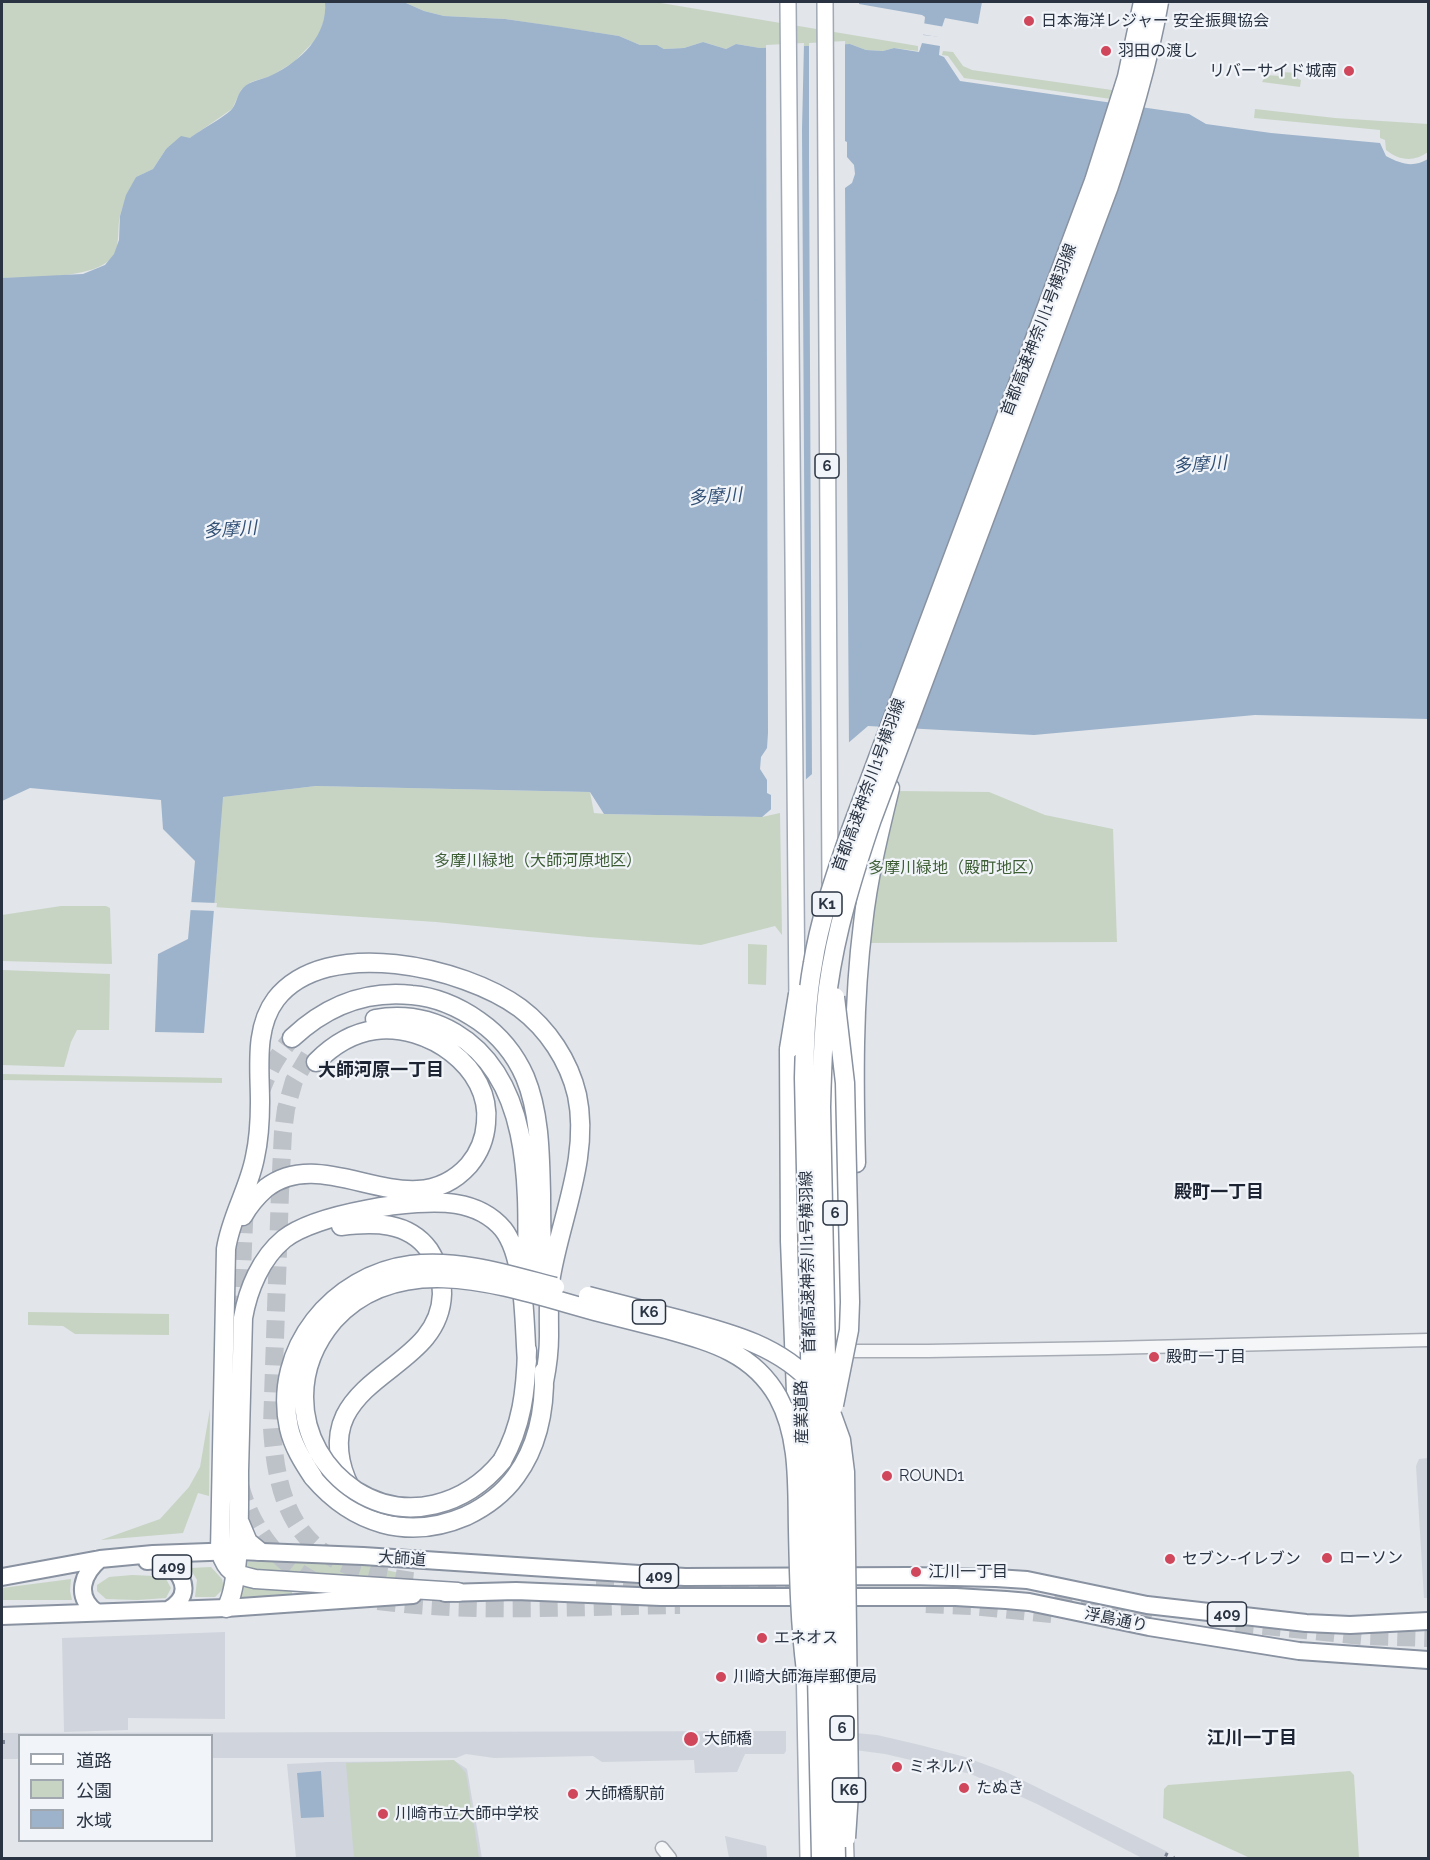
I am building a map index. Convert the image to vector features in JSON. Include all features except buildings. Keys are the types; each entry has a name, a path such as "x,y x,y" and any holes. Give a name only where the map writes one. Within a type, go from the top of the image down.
{"highway":[{"name":"首都高速神奈川1号横羽線","path":"821,1858 806,1217 805,1039 813,962 836,874 1094,181 1126,77 1143,2"},
{"name":"首都高速神奈川1号横羽線","path":"836,1858 822,1084 825,1018 834,933 903,737 1109,186 1142,80 1159,2"},
{"path":"837,1351 852,1335 858,1315 855,1060 862,926 872,865 903,737"},
{"path":"804,1534 790,1241 789,1049 807,950 836,874"},
{"path":"827,1435 846,1346 850,1302 845,1083 834,980 834,933"},
{"path":"226,1608 230,1601 235,1574 228,1551 224,1314 226,1249 233,1218 246,1191 255,1158 259,1121 261,1039 268,1011 287,988 300,978 327,968 359,964 402,965 447,974 487,989 521,1009 548,1035 558,1049 577,1094 580,1141 550,1286 549,1350 544,1382"},
{"name":"K6","path":"292,1038 305,1026 333,1008 365,997 401,994 440,1000 458,1008 488,1028 510,1051 525,1076 538,1133 540,1162 544,1382 541,1413 532,1445 516,1476 504,1490 490,1502 463,1517 435,1526 416,1528 395,1527 355,1514 324,1491 303,1462 290,1430 286,1395 288,1377 300,1342 318,1314 329,1303 355,1285 395,1268 411,1265 456,1265 504,1274 550,1286 720,1331 773,1352 801,1372 822,1396 832,1414 841,1440 844,1472 849,1793 846,1858"},
{"name":"K6","path":"224,1314 234,1245 240,1222 252,1202 269,1186 290,1176 313,1174 392,1189 420,1190 433,1188 454,1178 478,1154 485,1132 487,1108 480,1085 458,1058 436,1043 410,1032 375,1030 354,1036 313,1059 330,1037 355,1024 382,1018 411,1018 437,1024 472,1045 489,1064 511,1101 522,1146 527,1262 526,1362 525,1393 513,1441 502,1461 486,1479 457,1498 432,1505 404,1507 364,1496 346,1484 321,1457 309,1432 305,1417 306,1374 316,1347 332,1323 357,1300 391,1284 419,1278 459,1279 502,1286 705,1340 740,1356 762,1374 784,1409 789,1424 795,1456 802,1644 818,1762"},
{"path":"228,1551 238,1518 243,1318 254,1279 268,1256 286,1237 313,1224 349,1214 397,1206 442,1202 480,1210 497,1222 511,1241 520,1282 526,1362"},
{"path":"248,1294 268,1267 288,1246 305,1236 332,1228 369,1223 395,1226 417,1238 432,1256 437,1266 442,1289 434,1324 410,1355 357,1398 344,1419 341,1431 339,1454 350,1489 358,1498 379,1513 400,1519 425,1520 473,1508 503,1487 532,1445"},
{"path":"238,1518 248,1542 259,1551"},
{"name":"大師道","path":"2,1576 120,1557 259,1551 685,1577 803,1576"},
{"name":"409","path":"120,1557 131,1563 152,1561 172,1567 181,1577 183,1588 181,1599 168,1610"},
{"path":"96,1612 86,1602 83,1581 87,1572 100,1559"},
{"path":"235,1574 255,1579 458,1592"},
{"name":"浮島通り","path":"803,1576 921,1576 1027,1580 1147,1605 1306,1623 1350,1625 1428,1621"},
{"name":"大師道","path":"2,1616 226,1608 458,1592 516,1591 661,1597 804,1597"},
{"name":"浮島通り","path":"804,1597 956,1597 1029,1602 1149,1628 1299,1651 1428,1660"}],"main road":[{"name":"産業道路","path":"788,2 796,929 808,1858"},
{"name":"6","path":"825,2 839,1596 846,1858"}],"street":[{"path":"802,1351 1117,1348 1428,1340"},
{"path":"662,1848 670,1858"}],"shaded area":[{"path":"1428,1458 1428,1598 1424,1598 1416,1466 1419,1459"},
{"path":"225,1632 225,1719 128,1718 128,1730 64,1732 62,1638"},
{"path":"786,1731 786,1751 784,1754 745,1754 737,1772 695,1773 694,1760 602,1762 593,1756 494,1758 466,1754 456,1758 213,1758 213,1734 18,1734 18,1759 2,1759 2,1733"},
{"path":"855,1733 877,1735 920,1745 965,1757 1008,1773 1168,1852 1164,1858 1142,1858 1037,1804 971,1774 885,1754 855,1750"},
{"name":"川崎市立大師中学校","path":"455,1761 467,1769 482,1858 296,1858 287,1764"},
{"path":"725,1836 766,1846 767,1857 775,1858 729,1858"}],"green space":[{"path":"2,2 325,2 325,16 319,36 294,62 271,76 251,82 241,90 232,109 190,138 166,149 153,169 136,177 121,211 115,253 108,262 81,273 2,278"},
{"path":"396,2 655,2 918,46 918,51 894,48 883,51 866,50 850,44 760,48 736,44 726,49 703,42 684,48 664,49 657,45 640,45 619,36 505,19 444,16 406,3"},
{"path":"943,51 953,52 963,66 972,70 1126,92 1125,101 964,78 948,56 942,55"},
{"path":"1281,72 1298,73 1298,79 1301,80 1300,87 1262,82 1266,75 1280,76"},
{"path":"1255,109 1335,118 1428,124 1428,152 1412,159 1402,158 1386,150 1385,140 1380,138 1380,130 1254,118"},
{"name":"多摩川緑地（大師河原地区）","path":"316,786 590,792 594,813 605,814 762,817 780,813 782,935 775,926 701,945 588,937 436,922 214,907 222,797"},
{"name":"多摩川緑地（殿町地区）","path":"897,791 989,792 1045,815 1113,829 1117,942 861,943"},
{"path":"61,906 106,906 110,908 112,964 2,961 2,915"},
{"path":"748,944 767,945 766,985 748,984"},
{"path":"2,970 110,974 109,1030 77,1030 64,1067 2,1065"},
{"path":"2,1074 222,1078 222,1083 2,1080"},
{"path":"28,1312 169,1314 169,1335 75,1334 63,1326 28,1325"},
{"path":"210,1409 209,1496 198,1493 183,1533 101,1540 160,1519 189,1487 200,1467"},
{"path":"242,1562 368,1566 413,1576 413,1584 252,1572 241,1565"},
{"path":"211,1567 222,1579 224,1588 215,1597 195,1597 197,1580 190,1568"},
{"path":"132,1575 166,1579 171,1588 166,1598 137,1600 106,1599 97,1591 97,1585 109,1577"},
{"path":"71,1579 72,1600 2,1600 2,1588"},
{"path":"240,1587 292,1591 292,1595 240,1597"},
{"name":"川崎市立大師中学校","path":"454,1760 466,1773 479,1858 354,1858 346,1763"},
{"path":"1350,1771 1354,1775 1359,1858 1250,1858 1163,1818 1164,1789 1168,1785"}],"water":[{"name":"多摩川","path":"325,2 406,3 444,16 505,19 561,27 619,36 640,45 657,45 664,49 684,48 703,42 726,49 736,44 760,48 850,44 866,50 883,51 894,48 919,52 922,43 940,46 939,55 944,57 960,81 1189,114 1206,124 1271,133 1380,143 1386,156 1407,164 1428,159 1428,719 1255,715 1034,735 868,726 762,817 604,814 590,792 316,786 223,797 204,1033 155,1032 158,954 188,939 195,861 163,829 161,800 30,788 2,801 2,278 83,274 105,265 114,254 119,240 120,216 126,195 136,177 153,169 166,149 181,136 190,138 229,112 246,85 283,69 311,46 322,25"},
{"path":"859,2 982,2 978,24 945,18 942,37 923,35 925,17 922,15 859,4"},
{"path":"321,1771 324,1817 301,1818 297,1773"}],"pier":[{"path":"922,23 945,27 944,38 920,34"},
{"path":"845,41 845,141 847,142 847,157 854,165 855,174 852,183 845,188 849,746 812,778 809,43"},
{"path":"804,43 802,130 806,783 771,814 771,795 767,793 767,780 760,769 761,757 767,748 768,733 766,45"},
{"path":"189,902 217,903 216,911 188,910"}],"tunnel":[{"path":"260,1094 273,1064 292,1038"},
{"path":"309,1056 294,1081 286,1109 283,1132 272,1427 276,1464 283,1494 294,1520 309,1540 329,1556 354,1568 385,1577 421,1582"},
{"path":"240,1314 245,1201"},
{"path":"240,1485 251,1516 269,1544 292,1567 320,1584"},
{"path":"596,1587 814,1589"},
{"path":"378,1601 491,1608 680,1605"},
{"path":"1054,1601 1158,1614"},
{"path":"926,1604 973,1606 1060,1615"},
{"path":"1236,1623 1362,1636 1428,1638"}],"railway":[{"path":"2,1742 10,1742"},
{"path":"1165,1854 1174,1858"}],"place":[{"name":"日本海洋レジャー 安全振興協会","path":"1029,21"},
{"name":"羽田の渡し","path":"1106,51"},
{"name":"リバーサイド城南","path":"1349,71"},
{"name":"殿町一丁目","path":"1154,1357"},
{"name":"ROUND1","path":"887,1476"},
{"name":"ローソン","path":"1327,1558"},
{"name":"セブン-イレブン","path":"1170,1559"},
{"name":"江川一丁目","path":"916,1572"},
{"name":"エネオス","path":"762,1638"},
{"name":"川崎大師海岸郵便局","path":"721,1677"},
{"name":"大師橋","path":"691,1739"},
{"name":"ミネルバ","path":"897,1767"},
{"name":"たぬき","path":"964,1788"},
{"name":"大師橋駅前","path":"573,1794"},
{"name":"川崎市立大師中学校","path":"383,1814"}],"district":[{"name":"大師河原一丁目","path":"381,1071"},
{"name":"殿町一丁目","path":"1219,1193"},
{"name":"江川一丁目","path":"1252,1739"}]}
